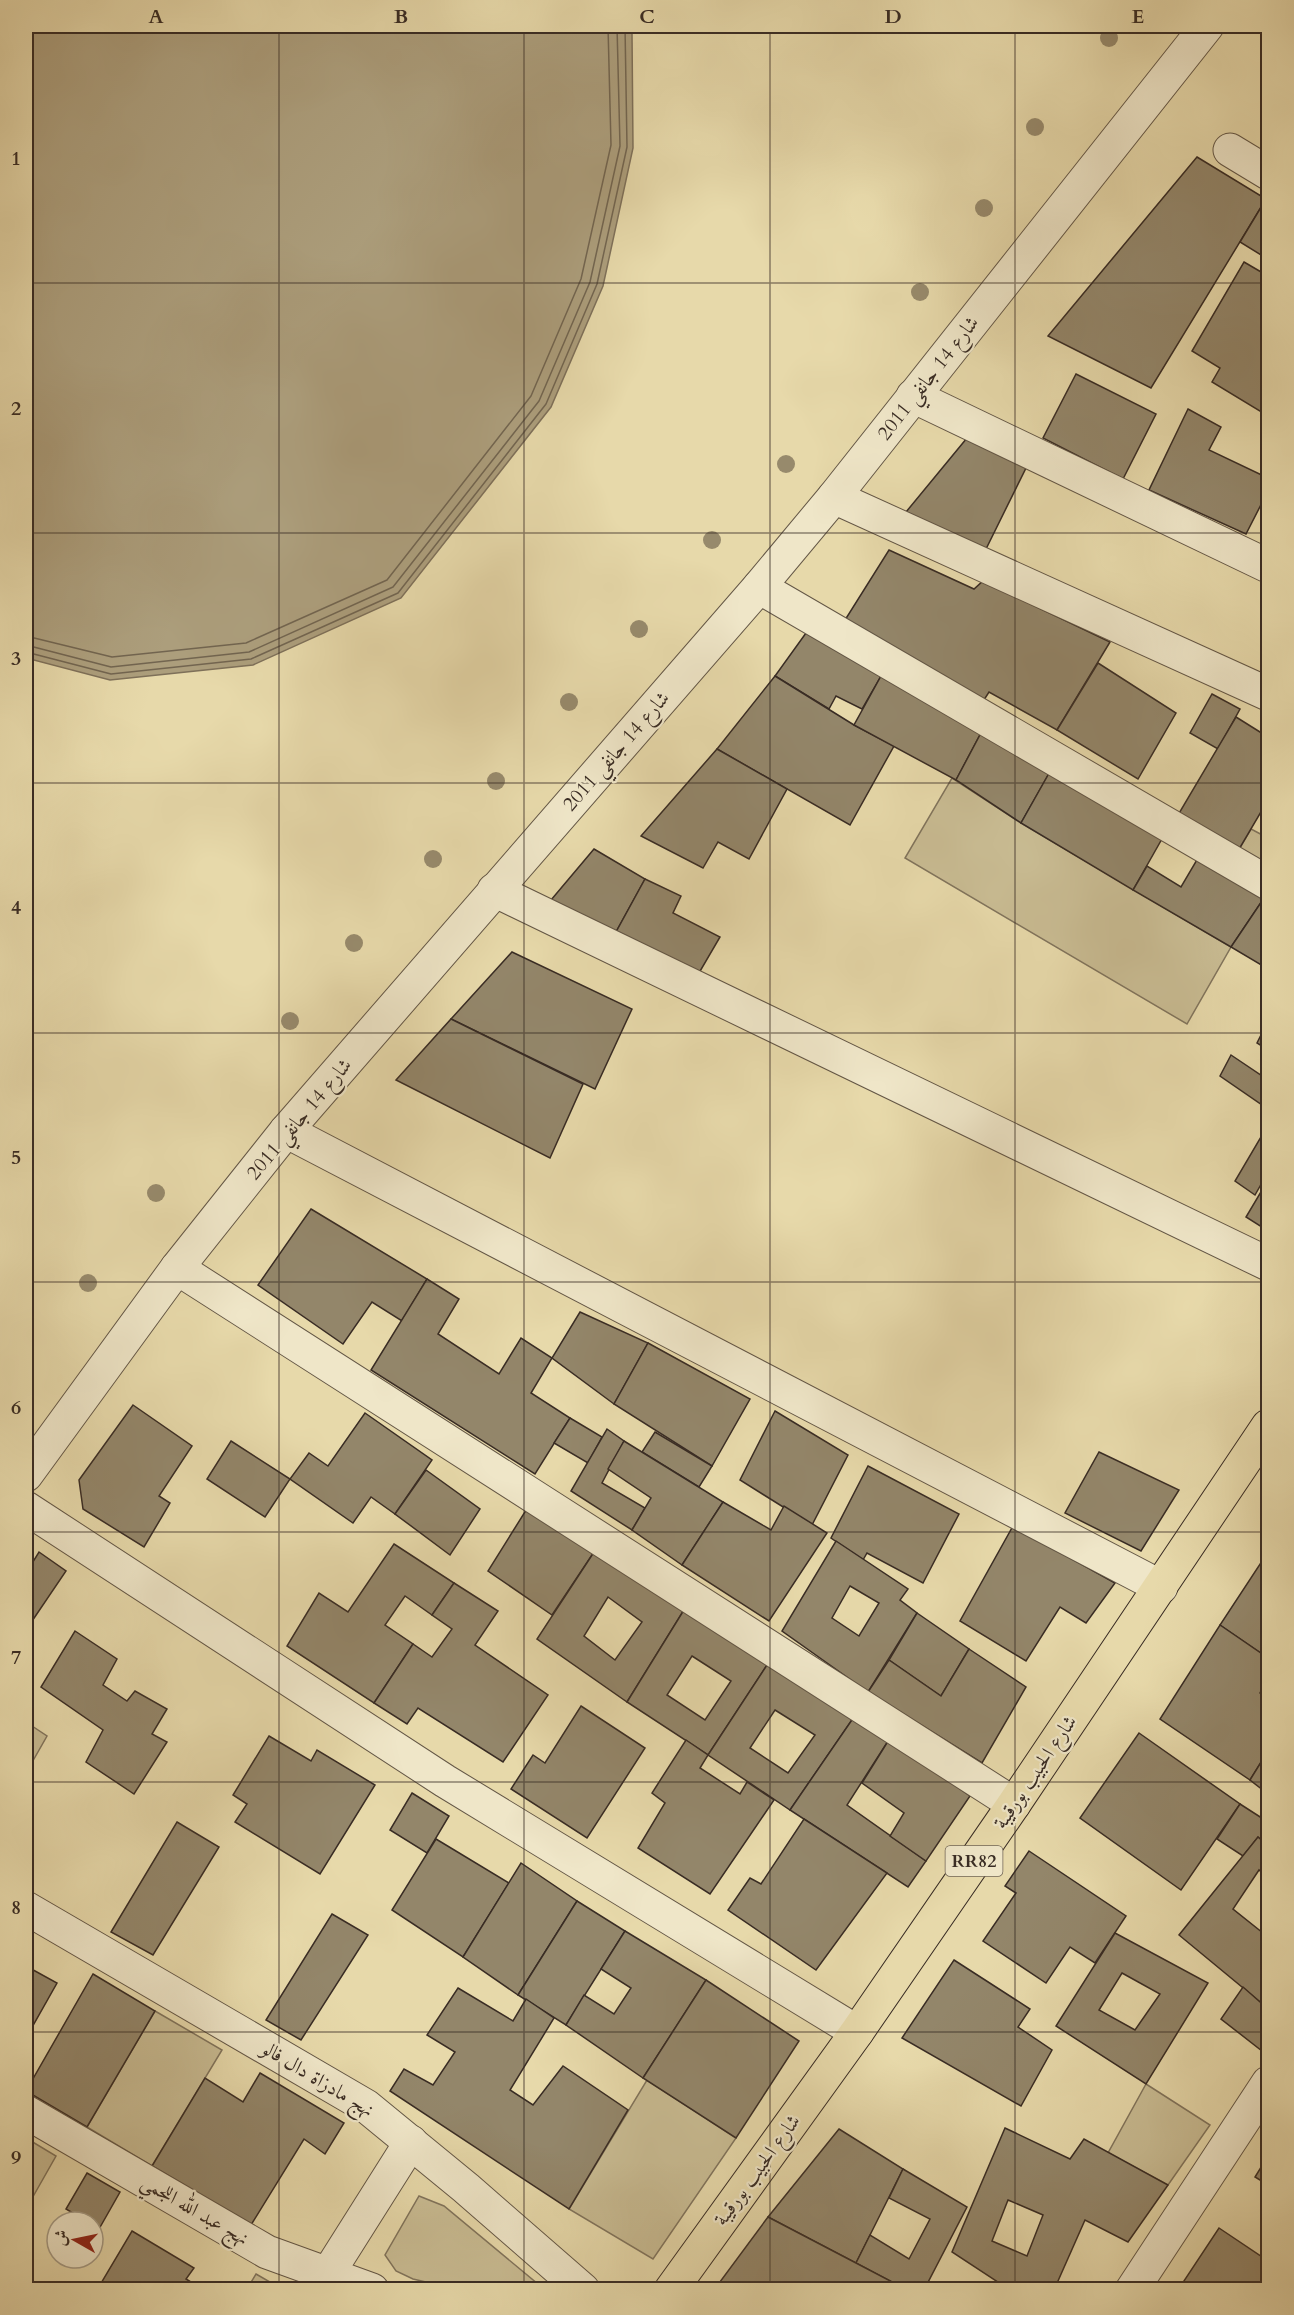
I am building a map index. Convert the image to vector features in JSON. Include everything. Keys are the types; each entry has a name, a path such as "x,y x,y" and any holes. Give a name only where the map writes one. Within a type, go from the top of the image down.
{"main road":[{"name":"شارع الحبيب بورقيبة","path":"671,2289 856,2032 1161,1587 1263,1445"}],"street":[{"name":"شارع 14 جانفي 2011","path":"26,1475 177,1268 286,1131 759,587 834,497 1207,26"},
{"path":"1230,150 1269,173"},
{"path":"913,396 1269,566"},
{"path":"834,497 1269,694"},
{"path":"759,587 1269,883"},
{"path":"494,890 1269,1264"},
{"path":"286,1131 1161,1587"},
{"path":"177,1268 1014,1804"},
{"path":"26,1508 445,1781 856,2032"},
{"name":"نهج مادزاة دال فالو","path":"26,1908 366,2106 583,2289"},
{"path":"1132,2289 1269,2083"},
{"name":"نهج عبد الله اللجمي","path":"26,2112 267,2252 372,2289"},
{"path":"327,2275 411,2142"}],"shaded area":[{"path":"952,778 1021,823 1231,947 1187,1024 905,858"},
{"path":"1251,829 1268,838 1268,870 1238,851"},
{"path":"26,1722 47,1736 26,1773"},
{"path":"155,2011 222,2050 152,2166 87,2127"},
{"path":"647,2080 736,2138 653,2259 569,2209"},
{"path":"1146,2084 1210,2125 1168,2185 1108,2153"},
{"path":"26,2138 56,2156 26,2209"},
{"path":"419,2196 444,2206 544,2289 456,2289 413,2279 396,2271 385,2255"},
{"path":"256,2274 282,2289 247,2289"}],"water":[{"path":"26,26 630,26 632,33 633,148 603,286 551,407 401,598 253,665 110,680 26,658"}],"building":[{"path":"1197,157 1266,199 1151,388 1048,336"},
{"path":"1266,199 1268,200 1268,253 1266,258 1240,242"},
{"path":"1244,262 1268,276 1268,416 1212,382 1220,368 1192,351"},
{"path":"1076,374 1156,414 1123,479 1043,438"},
{"path":"1188,409 1221,427 1209,450 1268,478 1268,491 1246,534 1149,490"},
{"path":"967,438 1026,468 985,551 906,512"},
{"path":"889,550 974,589 983,581 1110,642 1057,730 989,692 982,703 845,620"},
{"path":"806,633 881,676 862,709 836,696 829,709 775,676"},
{"path":"1098,663 1176,713 1138,779 1057,730"},
{"path":"775,676 854,725 894,746 850,825 717,749"},
{"path":"881,676 982,731 956,780 854,725"},
{"path":"1212,694 1240,709 1218,749 1190,733"},
{"path":"1236,717 1268,737 1268,800 1238,851 1178,815"},
{"path":"982,731 1052,768 1021,823 956,780"},
{"path":"717,749 787,789 749,859 718,842 703,868 641,836"},
{"path":"1052,768 1163,837 1133,890 1021,823"},
{"path":"594,849 645,879 616,932 551,900"},
{"path":"1198,858 1264,898 1231,947 1133,890 1147,866 1181,887"},
{"path":"645,879 681,896 673,913 720,937 699,973 616,932"},
{"path":"1264,898 1268,901 1268,969 1231,947"},
{"path":"512,952 632,1009 595,1089 451,1019"},
{"path":"451,1019 583,1084 550,1158 396,1080"},
{"path":"1268,1021 1268,1050 1257,1043"},
{"path":"1231,1055 1268,1080 1268,1109 1220,1076"},
{"path":"1268,1125 1268,1172 1255,1195 1235,1181"},
{"path":"1268,1180 1268,1231 1246,1217"},
{"path":"311,1209 427,1279 402,1321 372,1302 343,1344 258,1285"},
{"path":"427,1279 459,1299 438,1334 499,1374 521,1338 552,1358 531,1393 570,1418 535,1474 371,1370"},
{"path":"580,1312 648,1343 614,1404 552,1358"},
{"path":"648,1343 750,1399 712,1466 614,1404"},
{"path":"133,1405 192,1446 159,1496 170,1503 144,1547 83,1509 79,1480"},
{"path":"775,1411 848,1455 812,1525 740,1480"},
{"path":"365,1413 432,1460 395,1514 371,1497 353,1523 290,1479 309,1453 328,1466"},
{"path":"570,1418 602,1437 588,1463 554,1443"},
{"path":"607,1429 624,1441 602,1483 645,1508 632,1530 571,1491"},
{"path":"655,1432 712,1466 699,1487 642,1452"},
{"path":"231,1441 290,1479 265,1517 207,1479"},
{"path":"624,1441 723,1502 682,1565 632,1530 651,1498 608,1469"},
{"path":"1099,1452 1179,1490 1141,1551 1065,1513"},
{"path":"868,1466 959,1514 923,1583 867,1553 863,1560 831,1538"},
{"path":"426,1470 480,1509 450,1555 395,1514"},
{"path":"723,1502 771,1530 784,1506 827,1533 769,1621 682,1565"},
{"path":"528,1507 596,1549 552,1615 488,1571"},
{"path":"1013,1526 1115,1583 1086,1623 1060,1607 1026,1661 960,1621"},
{"path":"836,1541 908,1589 900,1600 917,1613 868,1692 782,1631","holes":["850,1586 879,1603 859,1636 832,1618"]},
{"path":"394,1544 454,1583 432,1615 405,1596 385,1625 413,1644 374,1703 287,1646 319,1593 348,1612"},
{"path":"596,1549 687,1605 627,1702 537,1639","holes":["608,1597 642,1622 615,1660 584,1636"]},
{"path":"39,1552 66,1571 26,1630 26,1573"},
{"path":"1268,1552 1268,1658 1220,1625"},
{"path":"454,1583 498,1611 475,1645 548,1695 503,1762 418,1708 407,1724 374,1703 413,1644 432,1657 452,1629 432,1615"},
{"path":"687,1605 771,1659 708,1755 627,1702","holes":["692,1656 731,1681 705,1720 667,1695"]},
{"path":"917,1613 969,1649 941,1696 889,1660"},
{"path":"1220,1625 1268,1658 1268,1677 1260,1693 1268,1698 1268,1751 1250,1780 1160,1719"},
{"path":"75,1631 117,1659 103,1685 127,1701 135,1691 167,1709 152,1734 167,1742 134,1794 86,1762 103,1730 41,1687"},
{"path":"969,1649 1026,1687 982,1763 868,1692 889,1660 941,1696"},
{"path":"771,1659 856,1714 790,1810 708,1755","holes":["775,1710 815,1735 788,1773 750,1748"]},
{"path":"581,1706 645,1748 587,1838 511,1789 533,1755 545,1763"},
{"path":"856,1714 890,1738 847,1805 926,1861 908,1887 790,1810"},
{"path":"1139,1733 1240,1804 1181,1890 1080,1818"},
{"path":"269,1736 311,1761 317,1750 375,1785 320,1874 235,1822 247,1804 233,1795"},
{"path":"890,1738 970,1796 926,1861 890,1836 904,1813 862,1783"},
{"path":"686,1740 708,1755 700,1768 740,1794 747,1782 774,1800 710,1894 638,1848 665,1803 652,1793"},
{"path":"1268,1751 1268,1794 1250,1780"},
{"path":"412,1793 449,1816 427,1853 390,1830"},
{"path":"1240,1804 1268,1822 1268,1846 1258,1837 1243,1856 1217,1839"},
{"path":"804,1819 887,1873 816,1970 728,1910 750,1878 761,1884"},
{"path":"177,1822 219,1847 153,1955 111,1932"},
{"path":"1258,1837 1268,1846 1268,1878 1259,1870 1233,1909 1268,1937 1268,2003 1265,2006 1179,1935"},
{"path":"436,1839 509,1883 463,1957 392,1910"},
{"path":"1029,1851 1126,1916 1095,1963 1070,1947 1046,1983 983,1941 1016,1893 1005,1886"},
{"path":"521,1863 577,1901 518,1995 463,1957"},
{"path":"577,1901 625,1931 566,2025 518,1995"},
{"path":"332,1914 368,1935 301,2040 266,2020"},
{"path":"625,1931 706,1980 643,2078 566,2025 584,1995 614,2014 631,1988 601,1969"},
{"path":"1115,1933 1208,1983 1146,2084 1056,2026","holes":["1122,1973 1160,1994 1135,2030 1099,2010"]},
{"path":"954,1960 1030,2009 1018,2027 1052,2050 1021,2106 902,2038"},
{"path":"26,1966 57,1983 26,2038"},
{"path":"93,1974 155,2011 87,2127 26,2091"},
{"path":"706,1980 799,2041 736,2138 643,2078"},
{"path":"1243,1987 1268,2009 1268,2043 1262,2051 1221,2019"},
{"path":"458,1988 513,2021 526,1999 554,2018 510,2090 533,2105 563,2066 628,2110 569,2209 390,2091 404,2069 433,2085 455,2052 427,2035"},
{"path":"260,2073 344,2123 325,2154 304,2139 251,2225 152,2166 205,2078 243,2102"},
{"path":"1005,2128 1070,2159 1084,2139 1168,2185 1128,2242 1085,2220 1054,2290 1010,2290 952,2252","holes":["1008,2200 1043,2215 1027,2256 992,2241"]},
{"path":"839,2129 903,2169 856,2263 768,2217"},
{"path":"1268,2156 1268,2185 1255,2177"},
{"path":"903,2169 967,2207 924,2290 907,2290 856,2263 870,2235 909,2259 930,2219 889,2198"},
{"path":"87,2173 120,2192 105,2218 105,2210 66,2209"},
{"path":"768,2217 900,2286 898,2290 714,2290"},
{"path":"1219,2228 1268,2261 1268,2290 1178,2290"},
{"path":"132,2231 194,2268 186,2279 204,2290 97,2290"}]}
